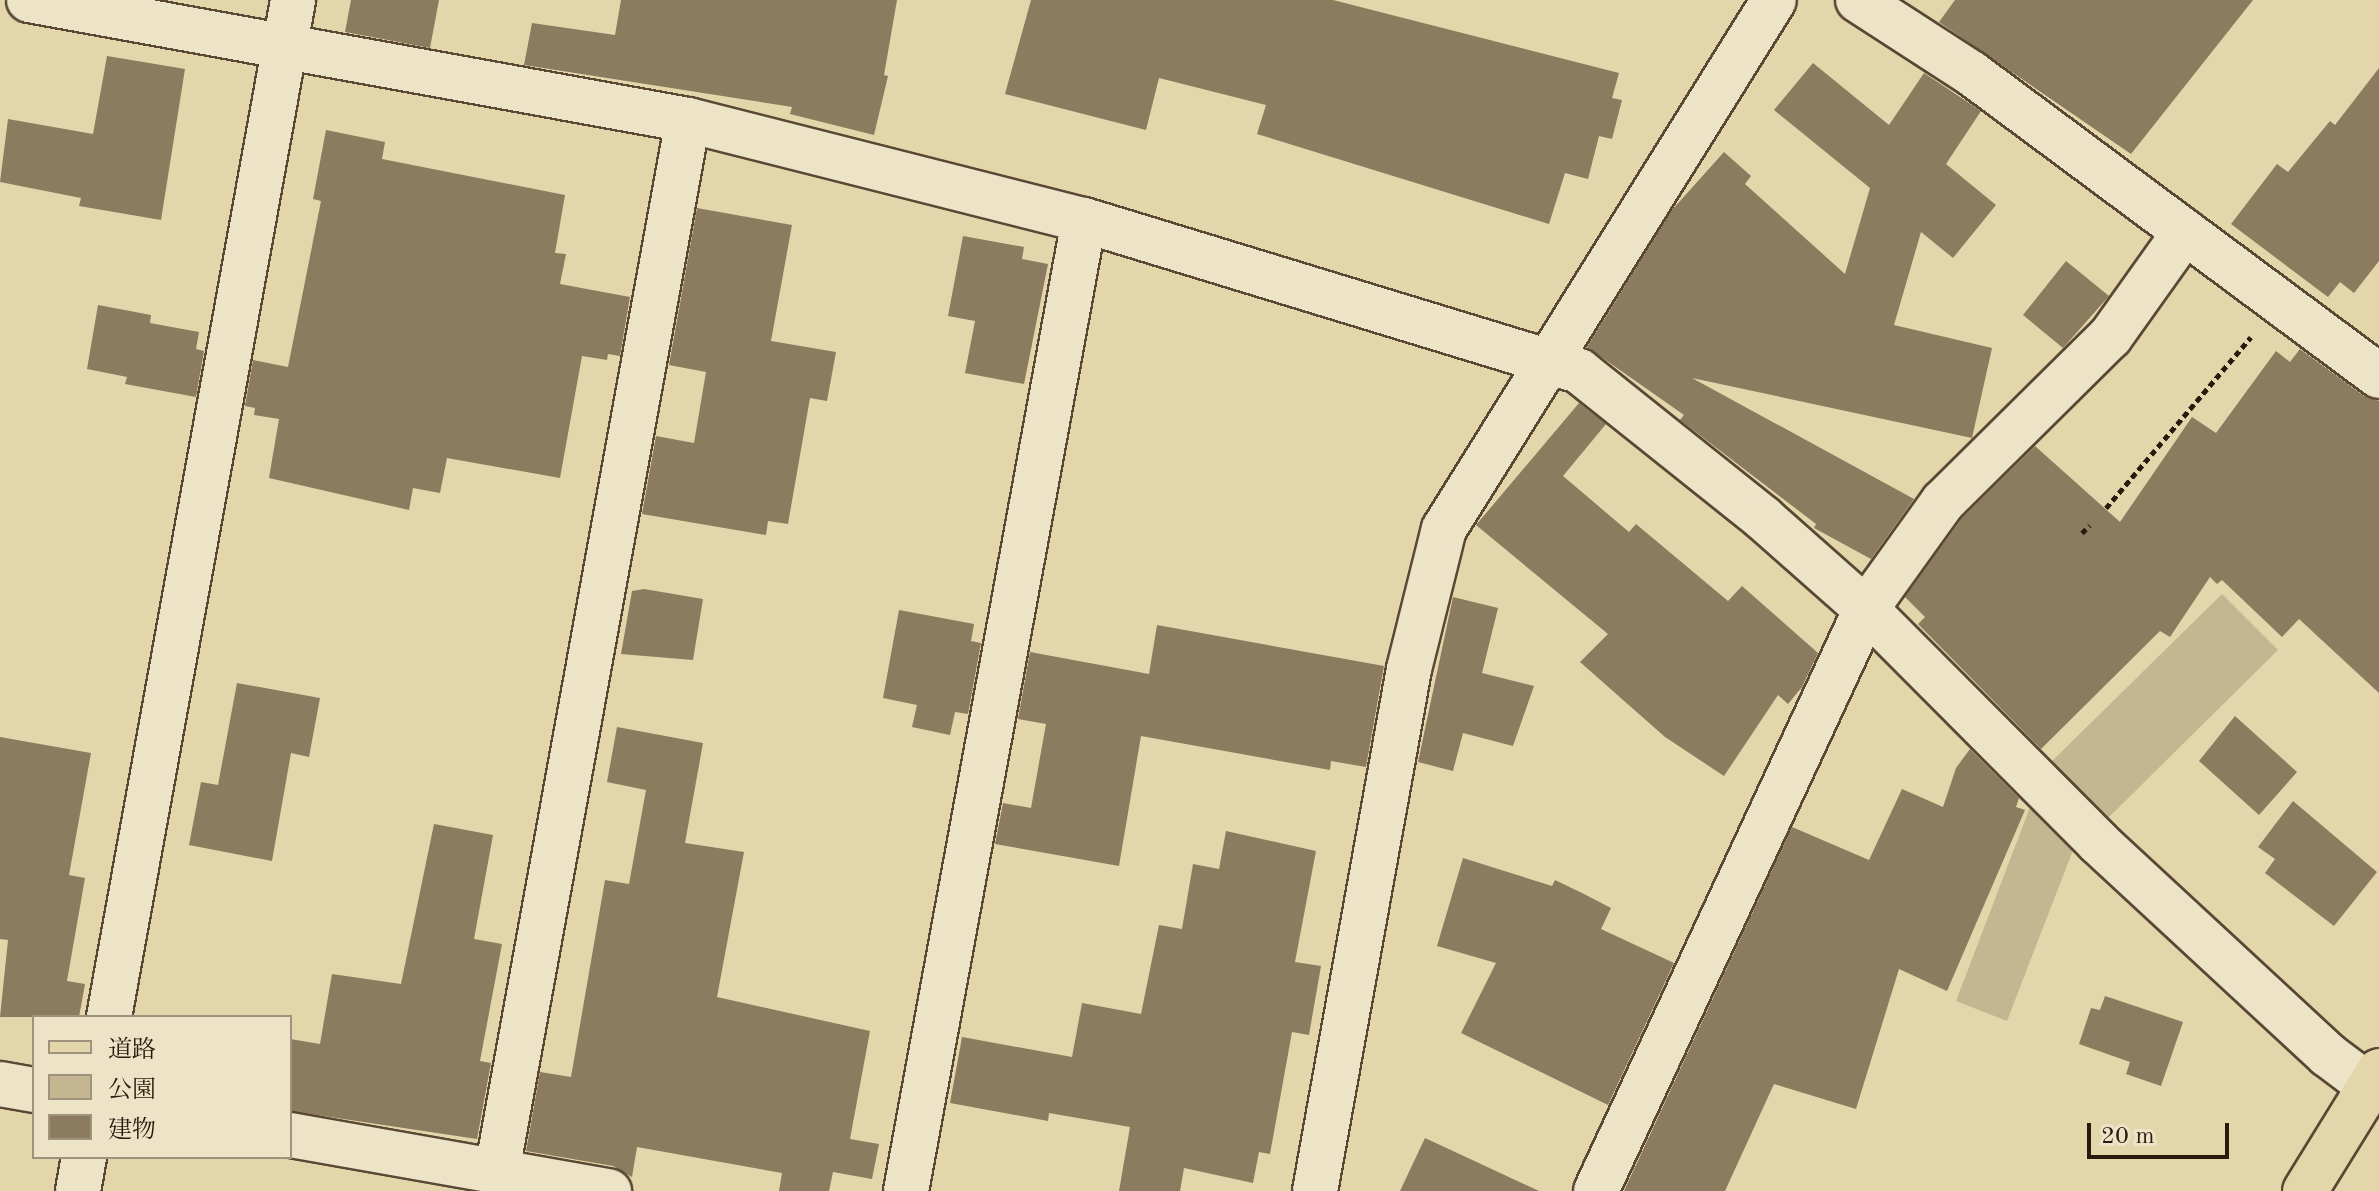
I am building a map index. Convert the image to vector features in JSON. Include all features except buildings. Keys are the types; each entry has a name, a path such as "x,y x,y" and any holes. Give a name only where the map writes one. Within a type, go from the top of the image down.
{"main road":[{"path":"2305,1191 2374,1078"}],"street":[{"path":"29,0 688,120 1084,220 1579,371 1763,518 1866,609 2098,842 2328,1055 2374,1078"},
{"path":"109,1015 293,0"},
{"path":"1315,1191 1409,669 1444,529 1774,0"},
{"path":"1858,0 1971,73 2379,376"},
{"path":"497,1171 688,120"},
{"path":"906,1191 1084,220"},
{"path":"1596,1191 1866,609 1943,502 2110,337 2185,232"},
{"path":"0,1084 32,1090"},
{"path":"292,1135 609,1191"},
{"path":"78,1191 84,1159"}],"path":[{"path":"2106,508 2280,302"},
{"path":"2082,533 2090,525"}],"green space":[{"path":"2222,594 2278,650 2103,823 2047,766"},
{"path":"2032,802 2075,845 2007,1021 1956,1001"}]}
